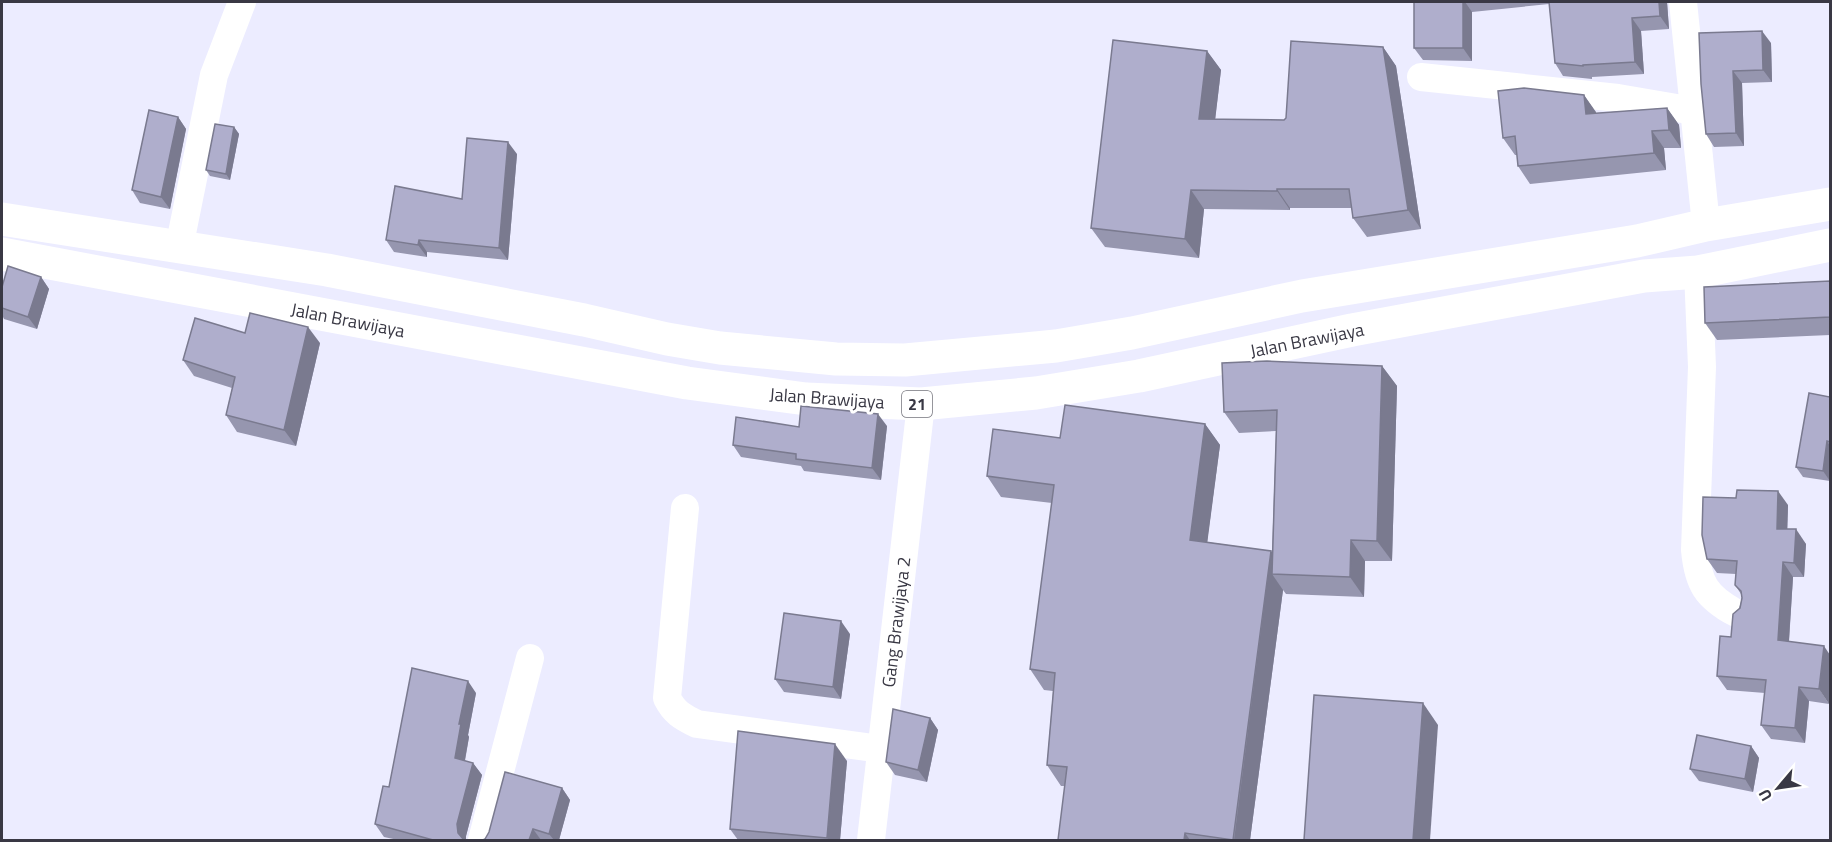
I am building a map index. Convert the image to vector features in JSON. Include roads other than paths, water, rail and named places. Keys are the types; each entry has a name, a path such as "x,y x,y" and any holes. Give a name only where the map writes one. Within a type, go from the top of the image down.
{"highway":[{"path":"2,219 179,249 327,270 720,348 836,359 905,360 1056,346 1132,333 1302,296 1637,240 1706,225 1830,204"},
{"path":"1637,240 1644,276"},
{"name":"Jalan Brawijaya","path":"2,254 687,384 806,399 921,404 1036,393 1116,380 1352,330 1644,276 1698,272 1830,245"}],"street":[{"path":"179,249 214,75 242,2"},
{"path":"1683,2 1706,225"},
{"path":"1421,77 1618,98 1694,111"},
{"path":"1698,272 1702,367 1695,550 1697,572 1702,584 1712,597 1736,613"},
{"name":"Gang Brawijaya 2","path":"871,840 921,404"},
{"path":"685,508 667,698 673,710 681,717 697,724 881,749"},
{"path":"482,840 530,658"}]}
